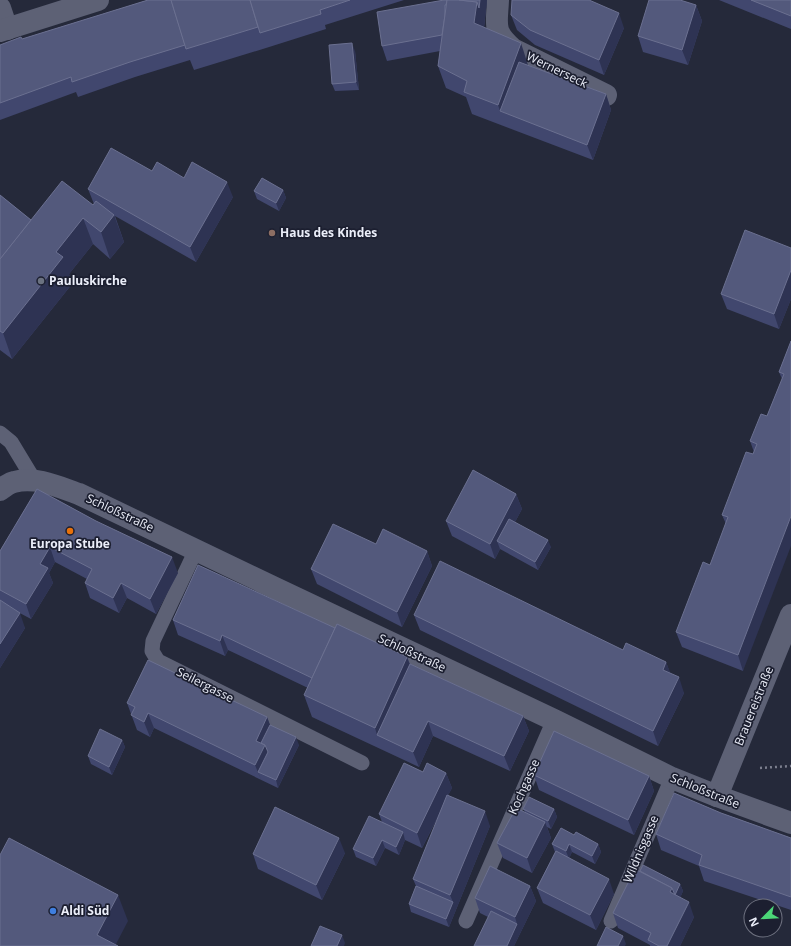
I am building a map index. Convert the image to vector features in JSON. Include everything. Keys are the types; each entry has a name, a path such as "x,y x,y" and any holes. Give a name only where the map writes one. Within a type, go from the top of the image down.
{"street":[{"path":"0,8 4,30 98,0"},
{"name":"Wernerseck","path":"498,0 497,30 502,39 513,49 606,94"},
{"path":"0,490 14,482 34,480"},
{"name":"Schloßstraße","path":"34,480 79,494 554,720 672,778 791,823"},
{"name":"Brauereistraße","path":"717,796 791,615"}],"lane":[{"path":"0,433 11,442 34,480"},
{"name":"Seilergasse","path":"196,550 153,641 152,651 158,661 362,763"},
{"name":"Kochgasse","path":"466,921 554,720"},
{"name":"Wildnisgasse","path":"611,920 672,778"}],"building":[{"path":"148,0 171,0 185,45 72,82 71,77 0,103 0,45 21,37 22,39"},
{"path":"171,0 250,0 258,27 186,49"},
{"path":"250,0 350,0 320,10 321,14 260,33"},
{"path":"447,0 445,5 442,35 382,46 377,12"},
{"path":"447,0 477,2 474,23 521,43 498,105 464,92 467,81 438,66"},
{"path":"459,0 480,0 479,8 477,2"},
{"path":"512,0 589,0 619,13 599,60 530,30 511,15"},
{"path":"649,0 680,0 696,5 682,50 638,36"},
{"path":"751,0 791,0 791,16"},
{"path":"352,43 356,82 332,84 329,45"},
{"path":"519,62 606,94 587,145 500,111"},
{"path":"111,148 152,171 157,162 184,178 192,162 227,182 190,247 88,189"},
{"path":"262,178 283,190 276,203 254,191"},
{"path":"62,181 93,205 96,201 114,215 101,232 83,218 56,252 63,257 3,333 0,331 0,259"},
{"path":"0,195 31,220 0,259"},
{"path":"745,230 791,248 791,270 774,314 721,294"},
{"path":"791,341 791,516 738,655 676,632 703,562 710,565 728,517 722,515 746,452 753,454 757,444 750,441 761,414 767,416 784,374 779,372"},
{"path":"473,470 516,494 490,544 446,521"},
{"path":"37,489 96,521 172,557 150,599 121,583 113,598 85,583 92,569 50,547 40,564 48,568 26,604 0,590 0,551"},
{"path":"509,519 548,540 535,562 497,541"},
{"path":"333,524 376,544 383,529 427,551 397,612 311,569"},
{"path":"440,561 623,650 626,643 666,662 663,670 679,677 653,731 414,615"},
{"path":"198,565 335,628 312,678 222,635 220,641 173,620"},
{"path":"0,600 20,613 0,644"},
{"path":"337,624 407,657 375,728 304,695"},
{"path":"148,660 267,717 256,741 265,745 255,765 148,713 144,722 131,715 135,707 127,703"},
{"path":"410,664 523,716 504,756 428,721 413,752 377,735"},
{"path":"270,725 296,737 276,780 258,772 268,752 265,745 261,743"},
{"path":"100,729 122,740 109,767 88,756"},
{"path":"554,731 649,776 628,820 534,775"},
{"path":"404,763 423,772 427,763 446,773 417,833 379,814"},
{"path":"674,793 721,813 791,838 791,897 699,865 702,855 656,834"},
{"path":"447,795 485,811 450,895 413,879"},
{"path":"529,797 554,809 548,821 523,809"},
{"path":"275,807 339,838 316,885 253,854"},
{"path":"516,808 545,822 527,858 497,843"},
{"path":"369,816 403,832 396,847 382,840 373,858 353,849"},
{"path":"561,828 574,835 576,832 598,844 592,856 569,844 566,851 552,844"},
{"name":"Aldi Süd","path":"9,838 118,895 97,935 118,946 0,946 0,855"},
{"path":"556,851 609,879 590,915 537,888"},
{"path":"643,865 680,884 675,895 672,888 640,871"},
{"path":"490,866 530,886 515,917 475,898"},
{"path":"635,869 672,888 670,892 689,902 667,946 659,946 648,940 651,933 613,913"},
{"path":"416,886 453,902 446,919 409,904"},
{"path":"491,911 517,924 507,946 474,946"},
{"path":"320,926 342,935 337,946 311,946"},
{"path":"606,927 623,936 618,946 597,946"}],"place":[{"name":"Haus des Kindes","path":"272,233"},
{"name":"Pauluskirche","path":"41,281"},
{"name":"Europa Stube","path":"70,531"},
{"name":"Aldi Süd","path":"53,911"}]}
